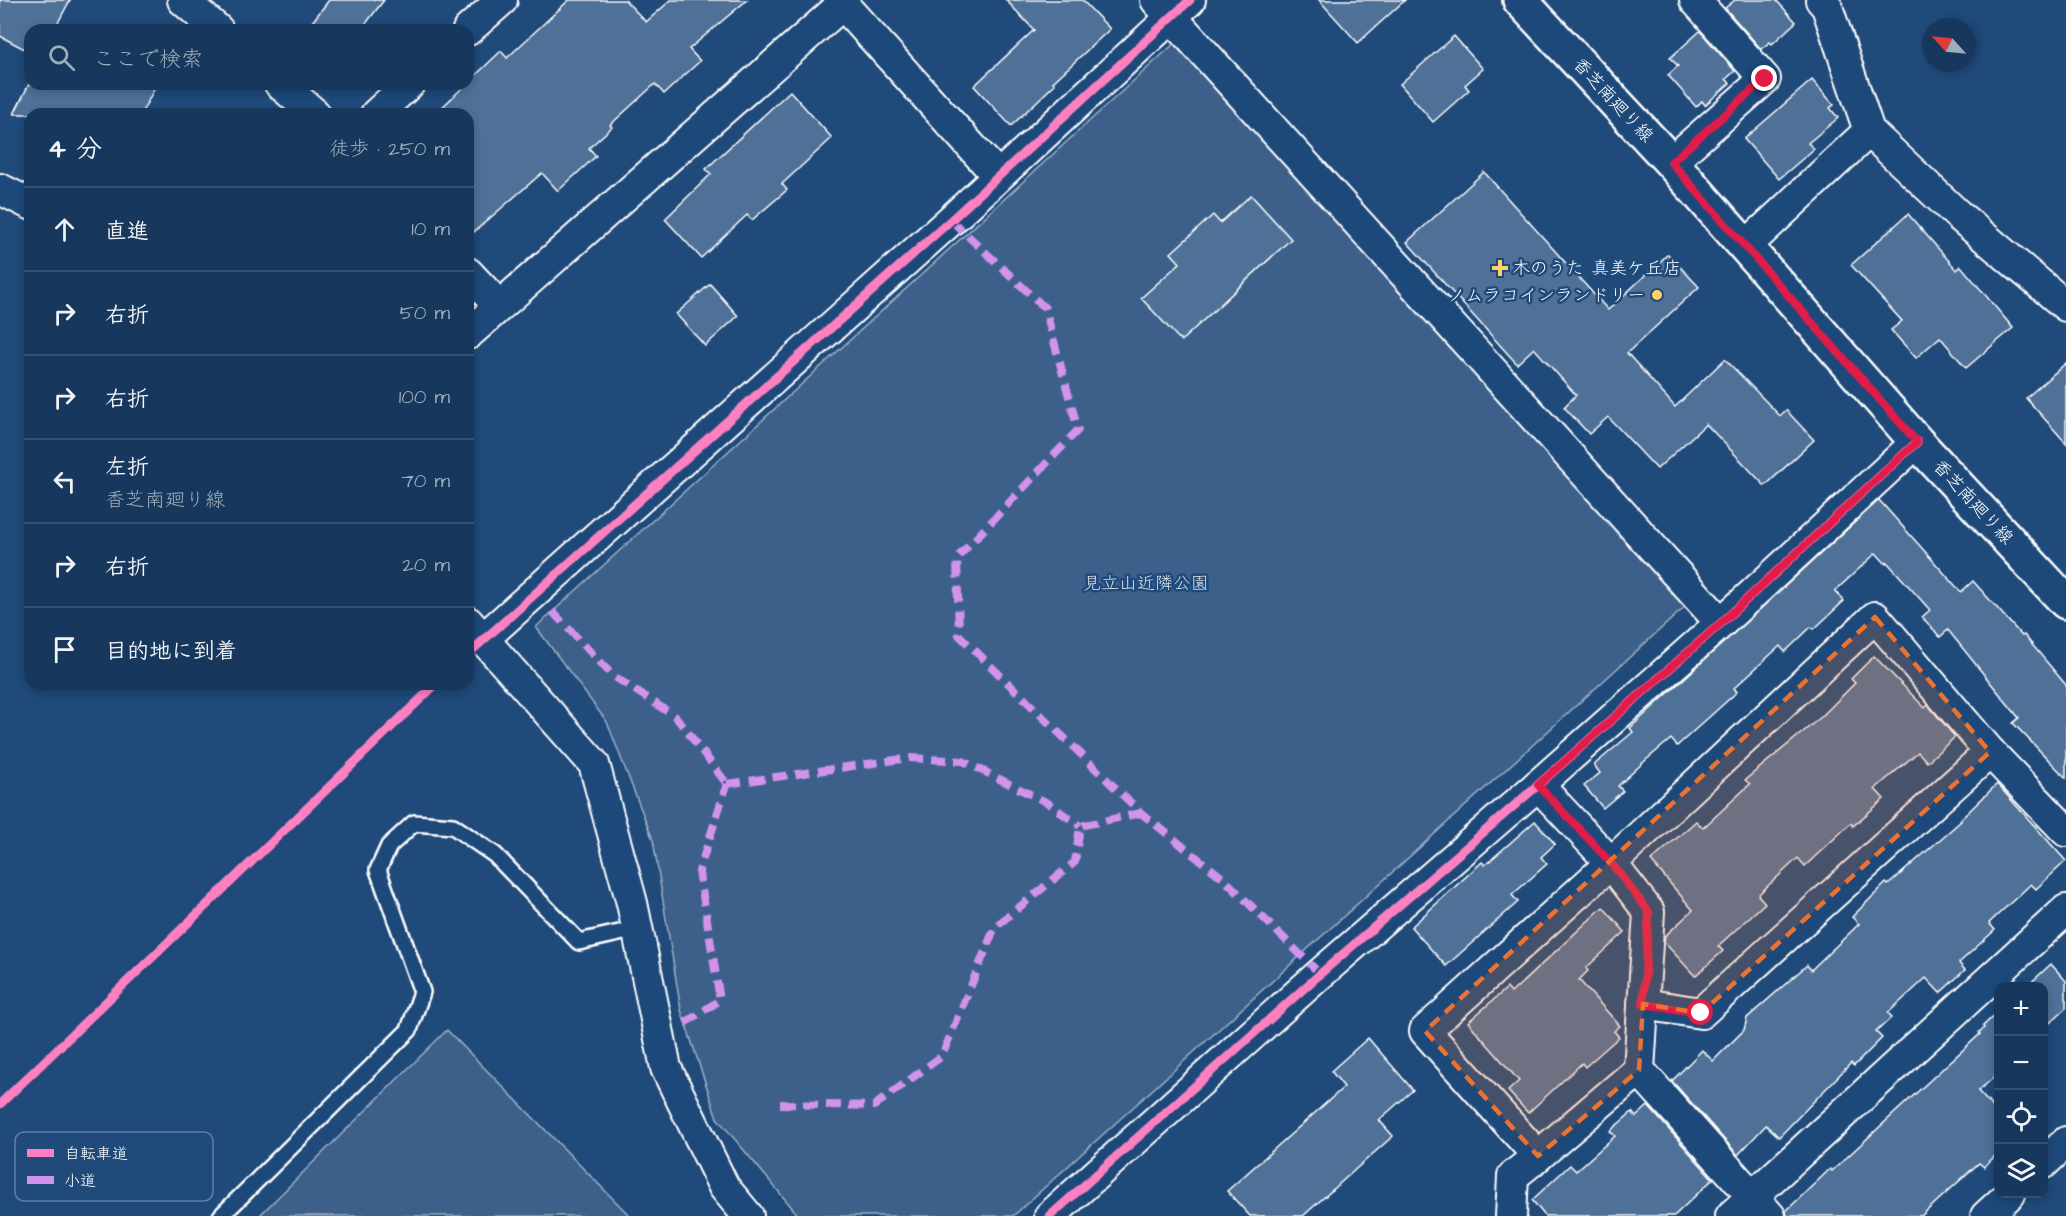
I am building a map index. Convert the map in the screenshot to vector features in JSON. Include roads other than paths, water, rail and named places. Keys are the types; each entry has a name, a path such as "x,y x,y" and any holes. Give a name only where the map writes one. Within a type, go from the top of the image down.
{"street":[{"path":"183,0 211,24"},
{"path":"474,25 502,0"},
{"name":"香芝南廻り線","path":"1520,0 1671,162 1917,442 2066,602"},
{"path":"1671,162 1765,79 1695,0"},
{"path":"1821,0 1827,7 1869,131 1957,214 2066,306"},
{"path":"474,329 842,2 998,176"},
{"path":"748,1216 724,1187 666,1068 632,903 594,764 476,630 951,220 1172,6 1721,623"},
{"path":"287,90 308,108"},
{"path":"383,108 402,90"},
{"path":"1746,246 1869,131"},
{"path":"0,189 24,201"},
{"path":"474,279 499,306"},
{"path":"1050,1216 1320,974 1721,623 1917,442"},
{"path":"1538,1156 1425,1031 1611,863 1875,617 1990,752 2066,831"},
{"path":"1643,1004 1701,1013 1990,752"},
{"path":"1538,785 1611,863 1649,912 1639,1070 1751,1210 2066,910"},
{"path":"1511,1216 1513,1176 1639,1070"},
{"path":"2048,1158 2066,1142"},
{"path":"1986,1216 2006,1198"}],"lane":[{"path":"221,1216 409,1030 422,992 378,870 388,846 414,823 453,826 495,855 579,942 637,929"}],"place":[{"name":"木のうた 真美ケ丘店","path":"1500,268"},
{"name":"ノムラコインランドリー","path":"1657,295"}],"park label":[{"name":"見立山近隣公園","path":"1146,583"}]}
